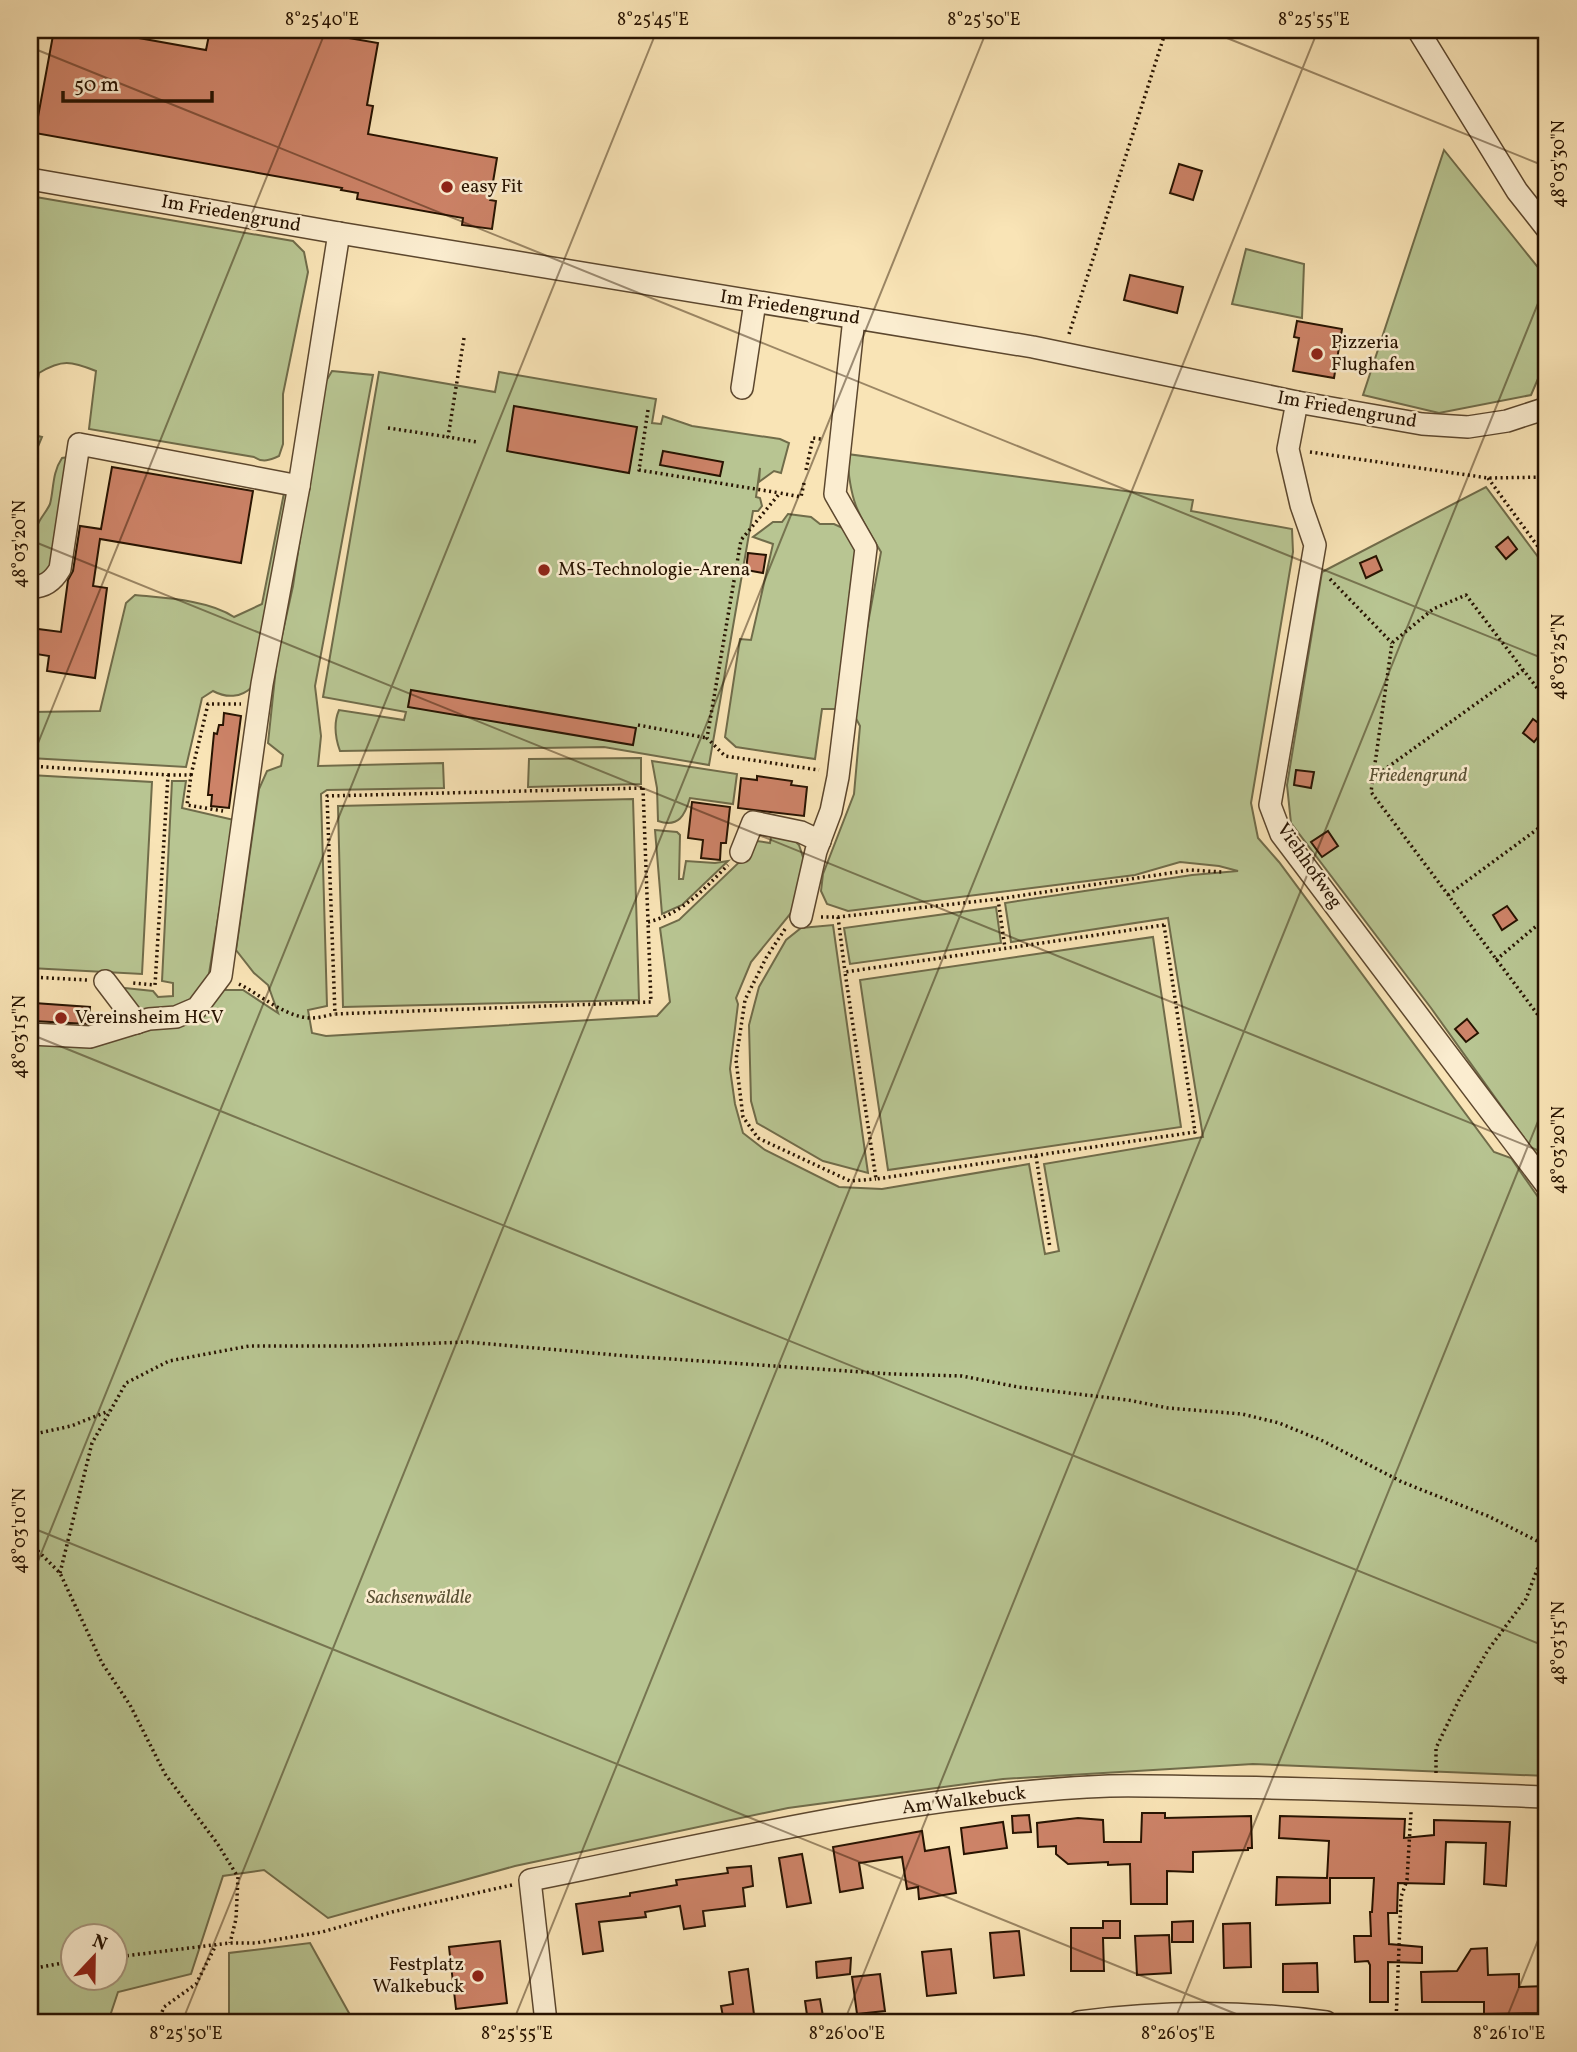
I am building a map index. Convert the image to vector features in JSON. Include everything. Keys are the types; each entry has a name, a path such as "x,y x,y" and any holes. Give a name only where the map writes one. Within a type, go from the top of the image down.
{"street":[{"path":"1418,30 1517,191 1545,229"},
{"name":"Im Friedengrund","path":"30,179 1064,353 1422,425 1468,427 1507,421 1547,408"},
{"path":"30,1034 90,1037 137,1023 176,1017 197,1008 221,976 259,704 299,486 339,233"},
{"path":"742,388 755,302"},
{"path":"801,917 820,841 831,811 839,772 866,548 835,494 854,318"},
{"name":"Viehhofweg","path":"1297,402 1288,449 1301,505 1315,545 1270,805 1281,834 1547,1186"},
{"path":"30,587 38,588 54,580 60,569 79,444 299,486"},
{"path":"741,852 753,822 801,832 820,841"},
{"path":"105,981 137,1023"},
{"name":"Am Walkebuck","path":"530,1881 761,1834 922,1805 1026,1792 1110,1786 1266,1787 1547,1797"},
{"path":"530,1881 546,2022"},
{"path":"1079,2022 1116,2017 1186,2014 1293,2017 1326,2022"}],"path":[{"path":"1064,353 1166,30"},
{"path":"448,437 464,338"},
{"path":"648,410 639,470 801,497 804,482"},
{"path":"388,428 477,442"},
{"path":"806,470 813,438 841,442"},
{"path":"1288,449 1488,478 1547,477"},
{"path":"1488,478 1547,559"},
{"path":"707,738 741,540 780,493"},
{"path":"1311,565 1322,572 1392,643"},
{"path":"1547,701 1466,595 1433,609 1392,643 1371,792 1547,1027"},
{"path":"1373,778 1523,670"},
{"path":"244,815 187,805 191,775 208,704 259,704"},
{"path":"638,726 707,738 725,756 839,772"},
{"path":"30,766 191,775"},
{"path":"155,985 168,775"},
{"path":"221,976 287,1011 314,1018 335,1014 651,1002 643,788 327,796 335,1014"},
{"path":"1448,895 1547,822"},
{"path":"648,922 666,918 692,901 741,852"},
{"path":"845,972 1164,925 1195,1132 850,1181 758,1138 743,1118 736,1060 745,1000 765,958 783,930 801,917 838,917 998,898 1190,870 1222,872"},
{"path":"998,898 1005,948"},
{"path":"838,917 876,1179"},
{"path":"1496,960 1547,917"},
{"path":"1036,1156 1050,1248"},
{"path":"60,1573 92,1443 126,1383 169,1361 249,1346 467,1342 627,1356 892,1374 962,1376 1018,1387 1128,1400 1168,1408 1242,1413 1279,1423 1323,1441 1402,1482 1488,1517 1546,1546 1526,1599 1488,1650 1459,1700 1436,1748 1436,1793"},
{"path":"30,1435 71,1426 111,1410"},
{"path":"30,1543 60,1573 102,1662 130,1705 166,1774 217,1843 238,1877 236,1919 230,1943"},
{"path":"1396,2022 1401,1898 1407,1880 1412,1792"},
{"path":"130,1955 322,1932 392,1912 530,1881"},
{"path":"158,2022 164,2007 196,1984 216,1944"},
{"path":"30,1970 60,1964"}],"green space":[{"path":"1444,150 1544,275 1547,288 1547,358 1531,395 1439,413 1363,395"},
{"path":"30,196 293,241 304,252 308,272 283,394 283,444 279,456 263,460 89,429 96,371 67,363 54,365 39,373 30,427"},
{"path":"1246,249 1304,264 1302,318 1232,304"},
{"name":"Sachsenwäldle","path":"332,371 373,375 315,686 321,736 318,766 443,763 444,788 327,790 321,794 327,1006 308,1010 312,1033 326,1036 657,1016 670,1002 660,928 679,920 753,849 757,841 770,843 772,832 793,839 799,845 805,874 791,913 751,962 736,998 738,1004 730,1069 743,1133 765,1150 839,1187 882,1189 1029,1164 1045,1254 1059,1251 1044,1164 1203,1137 1168,918 1011,942 1005,903 1192,875 1238,871 1180,862 1135,875 848,911 827,904 821,891 823,874 854,794 860,726 852,711 881,552 852,495 847,454 1193,500 1191,511 1292,529 1293,552 1251,803 1258,838 1279,862 1494,1152 1511,1158 1547,1210 1547,1776 1253,1764 1003,1779 788,1808 515,1866 328,1918 264,1870 223,1876 191,1974 130,1989 130,1923 60,1923 60,1993 118,1993 108,2022 30,2022 30,1040 89,1045 220,990 243,990 278,1013 268,985 254,973 236,950 259,789 267,771 281,766 283,755 268,743 277,658 293,586 322,388"},
{"name":"MS-Technologie-Arena","path":"379,372 495,392 499,372 656,399 652,423 661,424 663,416 692,426 780,439 789,443 781,473 774,471 759,482 760,468 756,497 760,498 762,506 758,511 753,511 709,765 604,747 340,751 335,730 339,710 404,720 406,712 323,697"},
{"path":"30,434 42,437 30,476"},
{"path":"69,457 48,577 30,578 30,522 38,524 50,504 59,464 62,458"},
{"name":"Friedengrund","path":"1486,487 1547,569 1547,1170 1431,1008 1291,823 1287,785 1322,572"},
{"path":"289,491 252,687 238,695 228,696 213,691 202,698 186,767 30,758 30,712 100,711 126,603 135,595 200,603 234,617 262,604 284,493"},
{"path":"788,514 811,517 820,524 834,524 847,530 856,547 841,709 822,709 815,759 736,747 725,737 740,639 751,640 773,544 753,537 773,522 782,522"},
{"path":"641,758 641,784 528,787 529,759"},
{"path":"652,761 737,774 733,804 690,798 686,810 676,821 658,821 657,788"},
{"path":"30,775 152,782 142,974 30,968"},
{"path":"172,781 186,781 182,808 234,820 207,986 196,1001 144,1016 121,992 125,988 153,991 158,997 173,996 173,983 162,981"},
{"path":"633,799 639,1000 343,1007 338,806"},
{"path":"655,830 677,832 680,835 679,879 683,879 686,861 728,861 682,905 662,914"},
{"path":"996,907 1001,943 850,964 844,928"},
{"path":"833,925 868,1173 823,1161 757,1123 751,1101 749,1025 759,987 786,940 801,928"},
{"path":"1153,937 1181,1127 888,1170 860,980"},
{"path":"310,1943 354,2022 229,2022 229,1953"}],"building":[{"path":"54,30 94,30 206,50 210,30 302,30 378,43 367,105 373,106 368,134 497,158 490,200 496,201 492,229 462,225 463,218 357,199 358,193 341,190 342,188 35,133"},
{"path":"1179,164 1202,171 1193,200 1170,193"},
{"path":"1130,275 1183,287 1177,313 1124,300"},
{"name":"Pizzeria Flughafen","path":"1297,321 1342,329 1334,378 1293,371 1299,338 1294,337"},
{"path":"514,406 637,427 629,473 507,451"},
{"path":"663,451 723,462 720,476 660,465"},
{"path":"112,467 253,491 241,563 100,539 93,586 107,588 95,678 47,671 49,656 30,653 30,628 61,632 68,580 73,571 80,526 101,529"},
{"path":"1508,537 1517,549 1506,559 1496,547"},
{"path":"748,553 766,555 763,573 746,570"},
{"path":"1376,556 1382,570 1366,578 1360,563"},
{"path":"411,690 636,728 633,745 408,707"},
{"path":"224,713 241,716 229,808 211,806 212,795 208,795 214,733 217,734 219,725 223,725"},
{"path":"1533,719 1545,728 1534,742 1523,733"},
{"path":"1296,770 1314,772 1311,788 1294,785"},
{"path":"757,776 792,781 791,785 807,787 804,816 738,808 741,778 757,780"},
{"path":"692,802 730,807 726,843 721,843 720,860 701,858 703,840 688,838"},
{"path":"1328,831 1338,846 1322,857 1311,842"},
{"path":"1507,906 1517,920 1502,930 1493,915"},
{"name":"Vereinsheim HCV","path":"34,1003 90,1007 88,1024 33,1021"},
{"path":"1467,1019 1478,1033 1466,1042 1455,1029"},
{"path":"1142,1813 1165,1813 1165,1818 1251,1816 1252,1848 1193,1852 1193,1872 1167,1871 1167,1904 1131,1904 1130,1864 1068,1864 1056,1854 1056,1846 1038,1847 1037,1823 1078,1818 1103,1820 1104,1842 1141,1842"},
{"path":"1029,1815 1031,1832 1013,1833 1012,1816"},
{"path":"1280,1816 1405,1819 1404,1838 1434,1835 1434,1820 1510,1822 1506,1886 1484,1884 1486,1843 1446,1842 1444,1884 1398,1883 1397,1913 1388,1913 1389,1944 1422,1947 1422,1963 1388,1962 1388,2002 1370,2002 1370,1965 1368,1961 1355,1962 1354,1936 1371,1936 1370,1912 1374,1878 1330,1878 1330,1903 1276,1905 1277,1877 1327,1878 1329,1841 1279,1838"},
{"path":"1003,1822 1007,1848 964,1854 961,1828"},
{"path":"922,1831 925,1851 949,1847 956,1893 919,1899 918,1887 907,1889 902,1857 859,1863 863,1888 840,1892 833,1847"},
{"path":"802,1854 811,1903 787,1907 779,1858"},
{"path":"751,1866 753,1886 743,1888 745,1906 703,1911 705,1926 684,1929 680,1906 645,1912 646,1917 599,1922 603,1951 583,1954 576,1904 630,1896 630,1893 677,1885 676,1880 728,1873 727,1868"},
{"path":"1103,1921 1120,1921 1120,1938 1103,1938 1104,1971 1071,1971 1071,1928 1103,1928"},
{"path":"1193,1921 1193,1942 1172,1942 1172,1922"},
{"path":"1250,1923 1251,1967 1224,1968 1223,1924"},
{"path":"1019,1931 1024,1975 994,1978 990,1933"},
{"path":"1169,1935 1171,1973 1137,1975 1135,1936"},
{"name":"Festplatz Walkebuck","path":"500,1941 507,2003 456,2009 449,1947"},
{"path":"1487,1948 1488,1975 1519,1974 1519,1987 1547,1986 1547,2013 1484,2014 1484,2002 1422,2002 1421,1972 1457,1971 1471,1949"},
{"path":"951,1949 956,1993 927,1996 922,1952"},
{"path":"851,1958 850,1974 817,1978 816,1962"},
{"path":"1317,1963 1318,1992 1283,1992 1283,1964"},
{"path":"748,1969 755,2022 724,2022 721,2006 733,2004 729,1972"},
{"path":"880,1974 885,2011 857,2014 852,1977"},
{"path":"820,1999 824,2022 808,2022 805,2001"}],"place":[{"name":"easy Fit","path":"447,187"},
{"name":"Pizzeria Flughafen","path":"1317,354"},
{"name":"MS-Technologie-Arena","path":"544,570"},
{"name":"Vereinsheim HCV","path":"61,1018"},
{"name":"Festplatz Walkebuck","path":"478,1976"}]}
